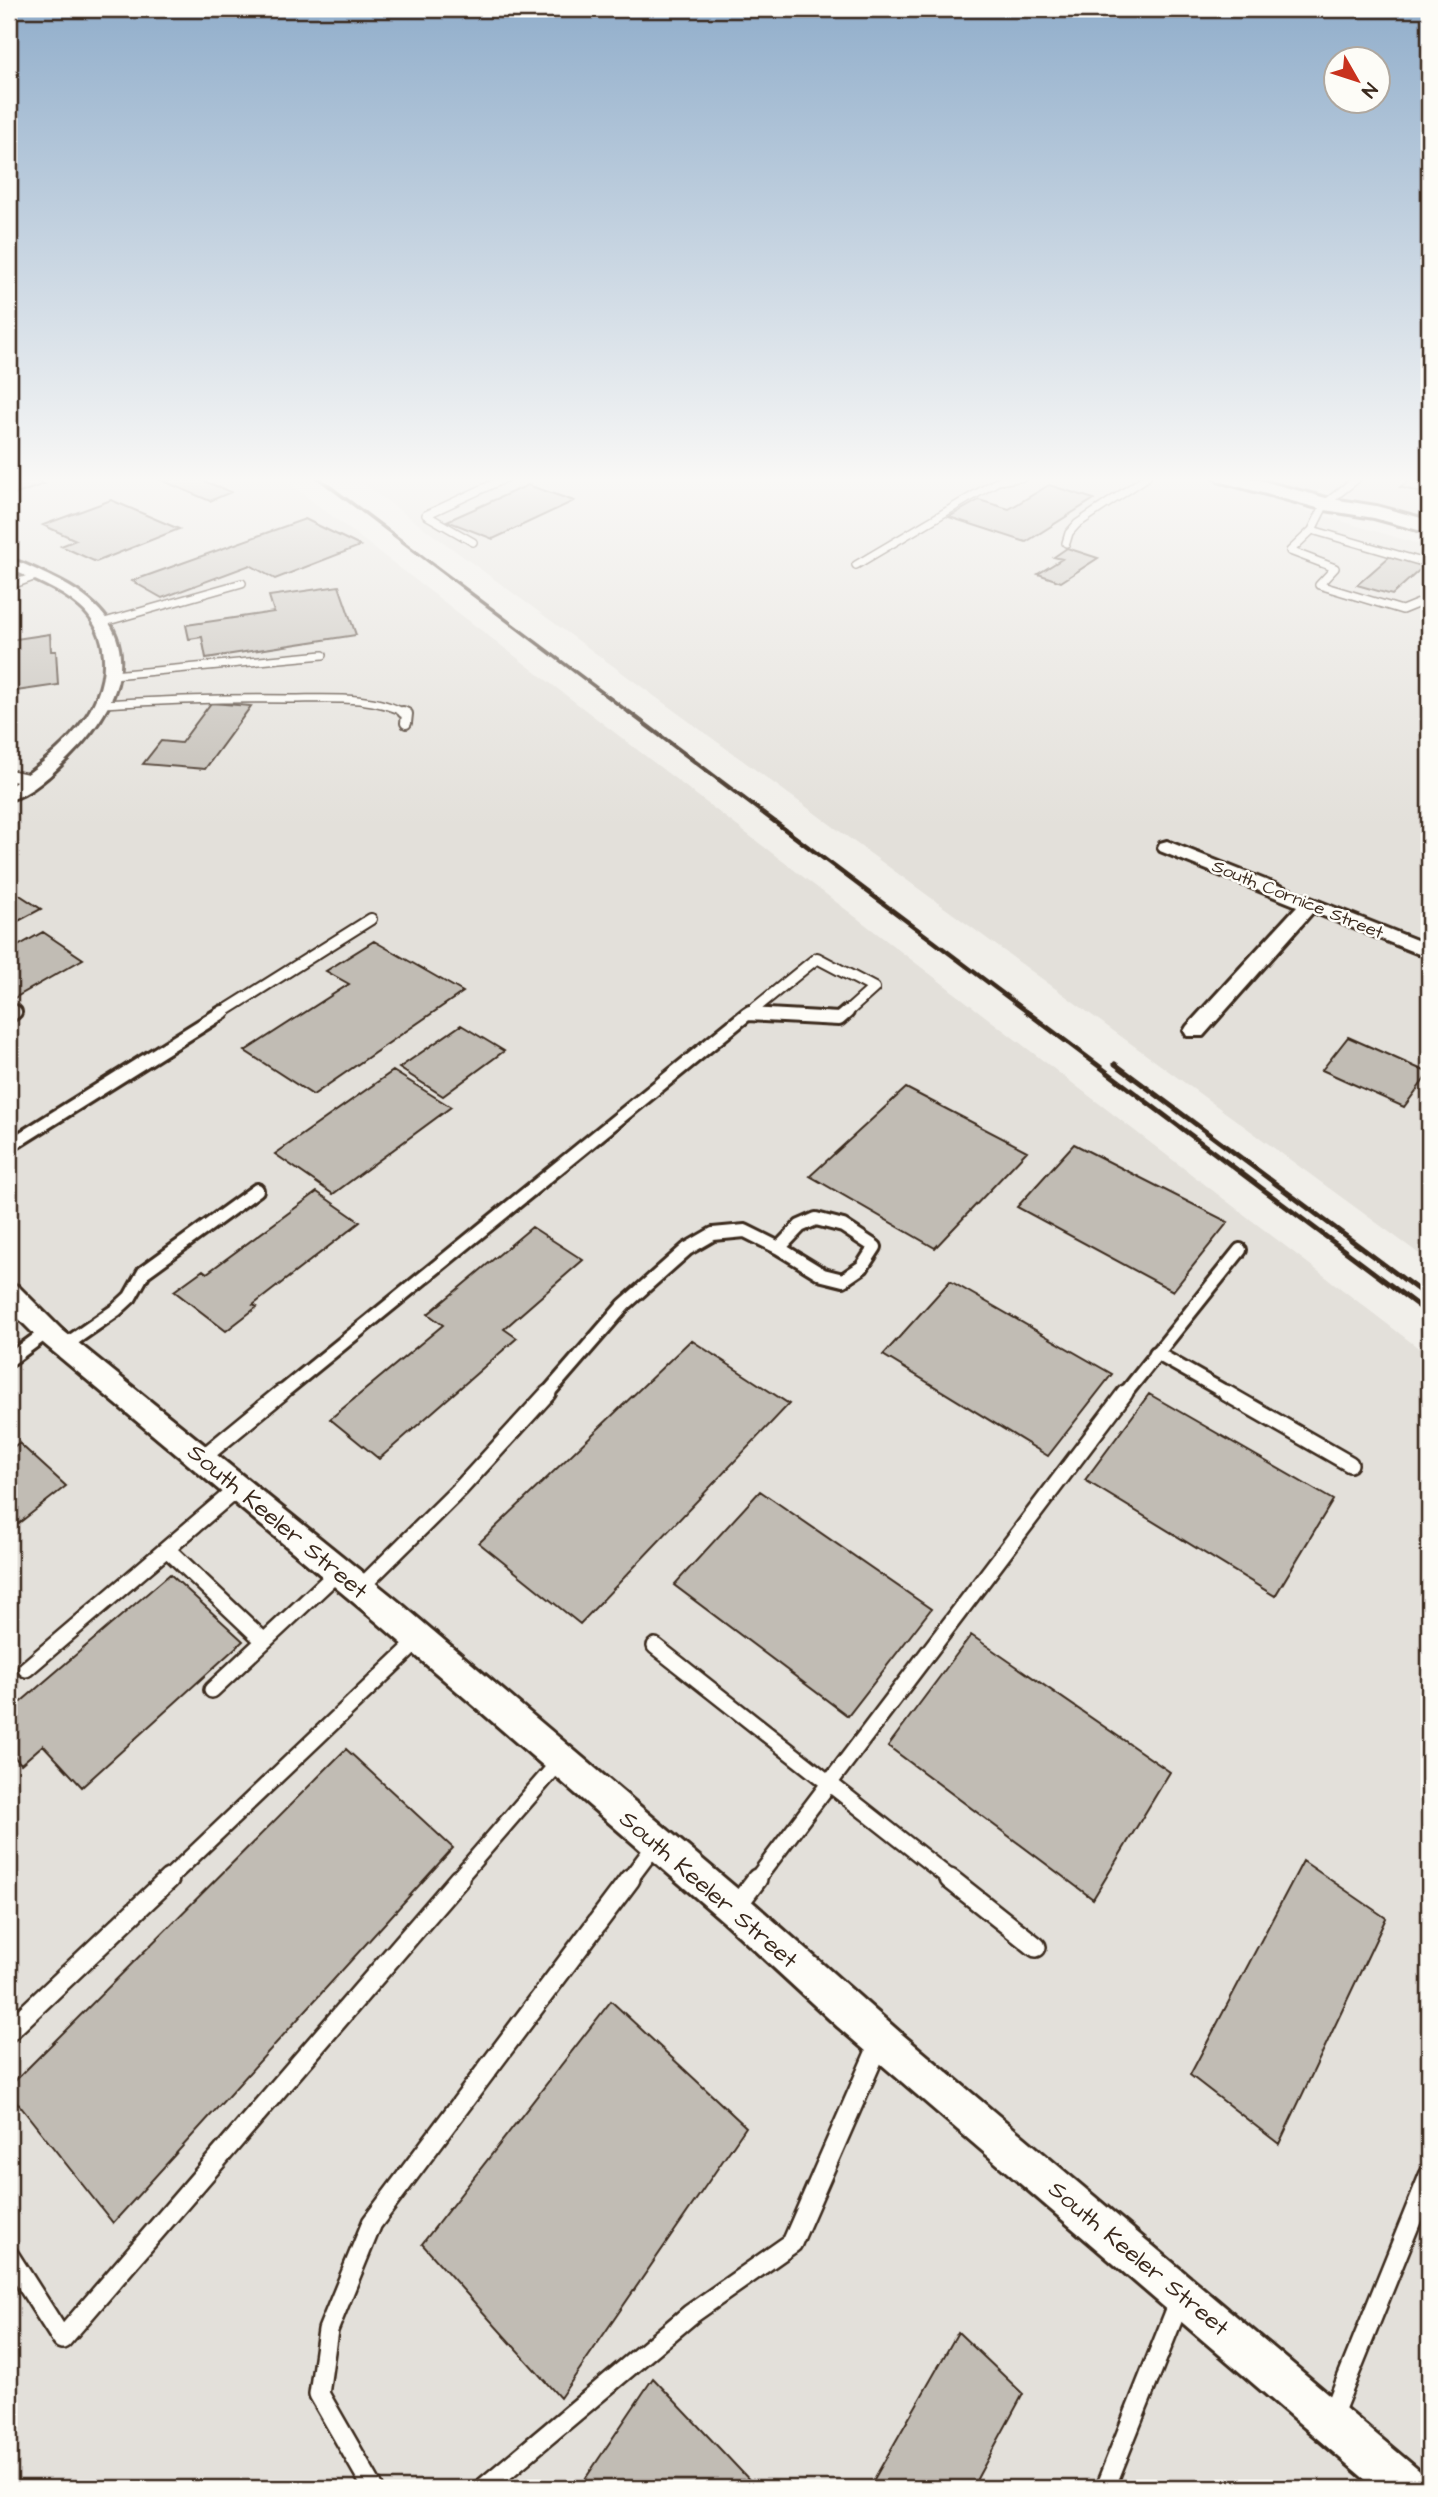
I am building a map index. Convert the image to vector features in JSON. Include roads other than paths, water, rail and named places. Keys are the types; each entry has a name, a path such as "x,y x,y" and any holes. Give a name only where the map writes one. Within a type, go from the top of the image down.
{"street":[{"path":"9,795 57,760 82,736 103,704 113,675 113,650 101,623 92,610 70,594"},
{"name":"South Cornice Street","path":"1167,847 1429,952"},
{"path":"1195,1031 1310,904"},
{"name":"South Keeler Street","path":"10,1297 56,1339 349,1580 735,1909 881,2039 1407,2488"}],"lane":[{"path":"101,623 205,594"},
{"path":"1347,594 1402,610 1429,599"},
{"path":"113,675 323,655"},
{"path":"103,704 198,698 328,699 397,708 407,714 406,723"},
{"path":"9,775 31,780"},
{"path":"9,1146 371,919"},
{"path":"202,1458 747,1014 817,958 874,988 839,1019 747,1014"},
{"path":"9,1360 116,1310 130,1297 144,1272 257,1191"},
{"path":"212,1690 264,1641 349,1580 460,1489 523,1422 624,1305 687,1249 713,1234 745,1231 823,1275 843,1280 858,1273 870,1260 875,1247 865,1238 822,1218 806,1221 779,1248"},
{"path":"735,1909 1156,1353 1240,1250"},
{"path":"1156,1353 1350,1464"},
{"path":"26,1669 238,1488"},
{"path":"167,1549 264,1641"},
{"path":"9,2031 419,1640"},
{"path":"654,1646 1036,1947"},
{"path":"9,2256 62,2339 561,1761"},
{"path":"373,2488 319,2394 328,2330 372,2223 657,1843"},
{"path":"484,2488 691,2314 792,2243 881,2039"},
{"path":"1330,2421 1429,2176"},
{"path":"1105,2488 1182,2294"}],"railway":[{"path":"471,594 631,714"},
{"path":"629,712 1030,1014"},
{"path":"1027,1012 1429,1314"},
{"path":"1115,1064 1429,1298"}]}
